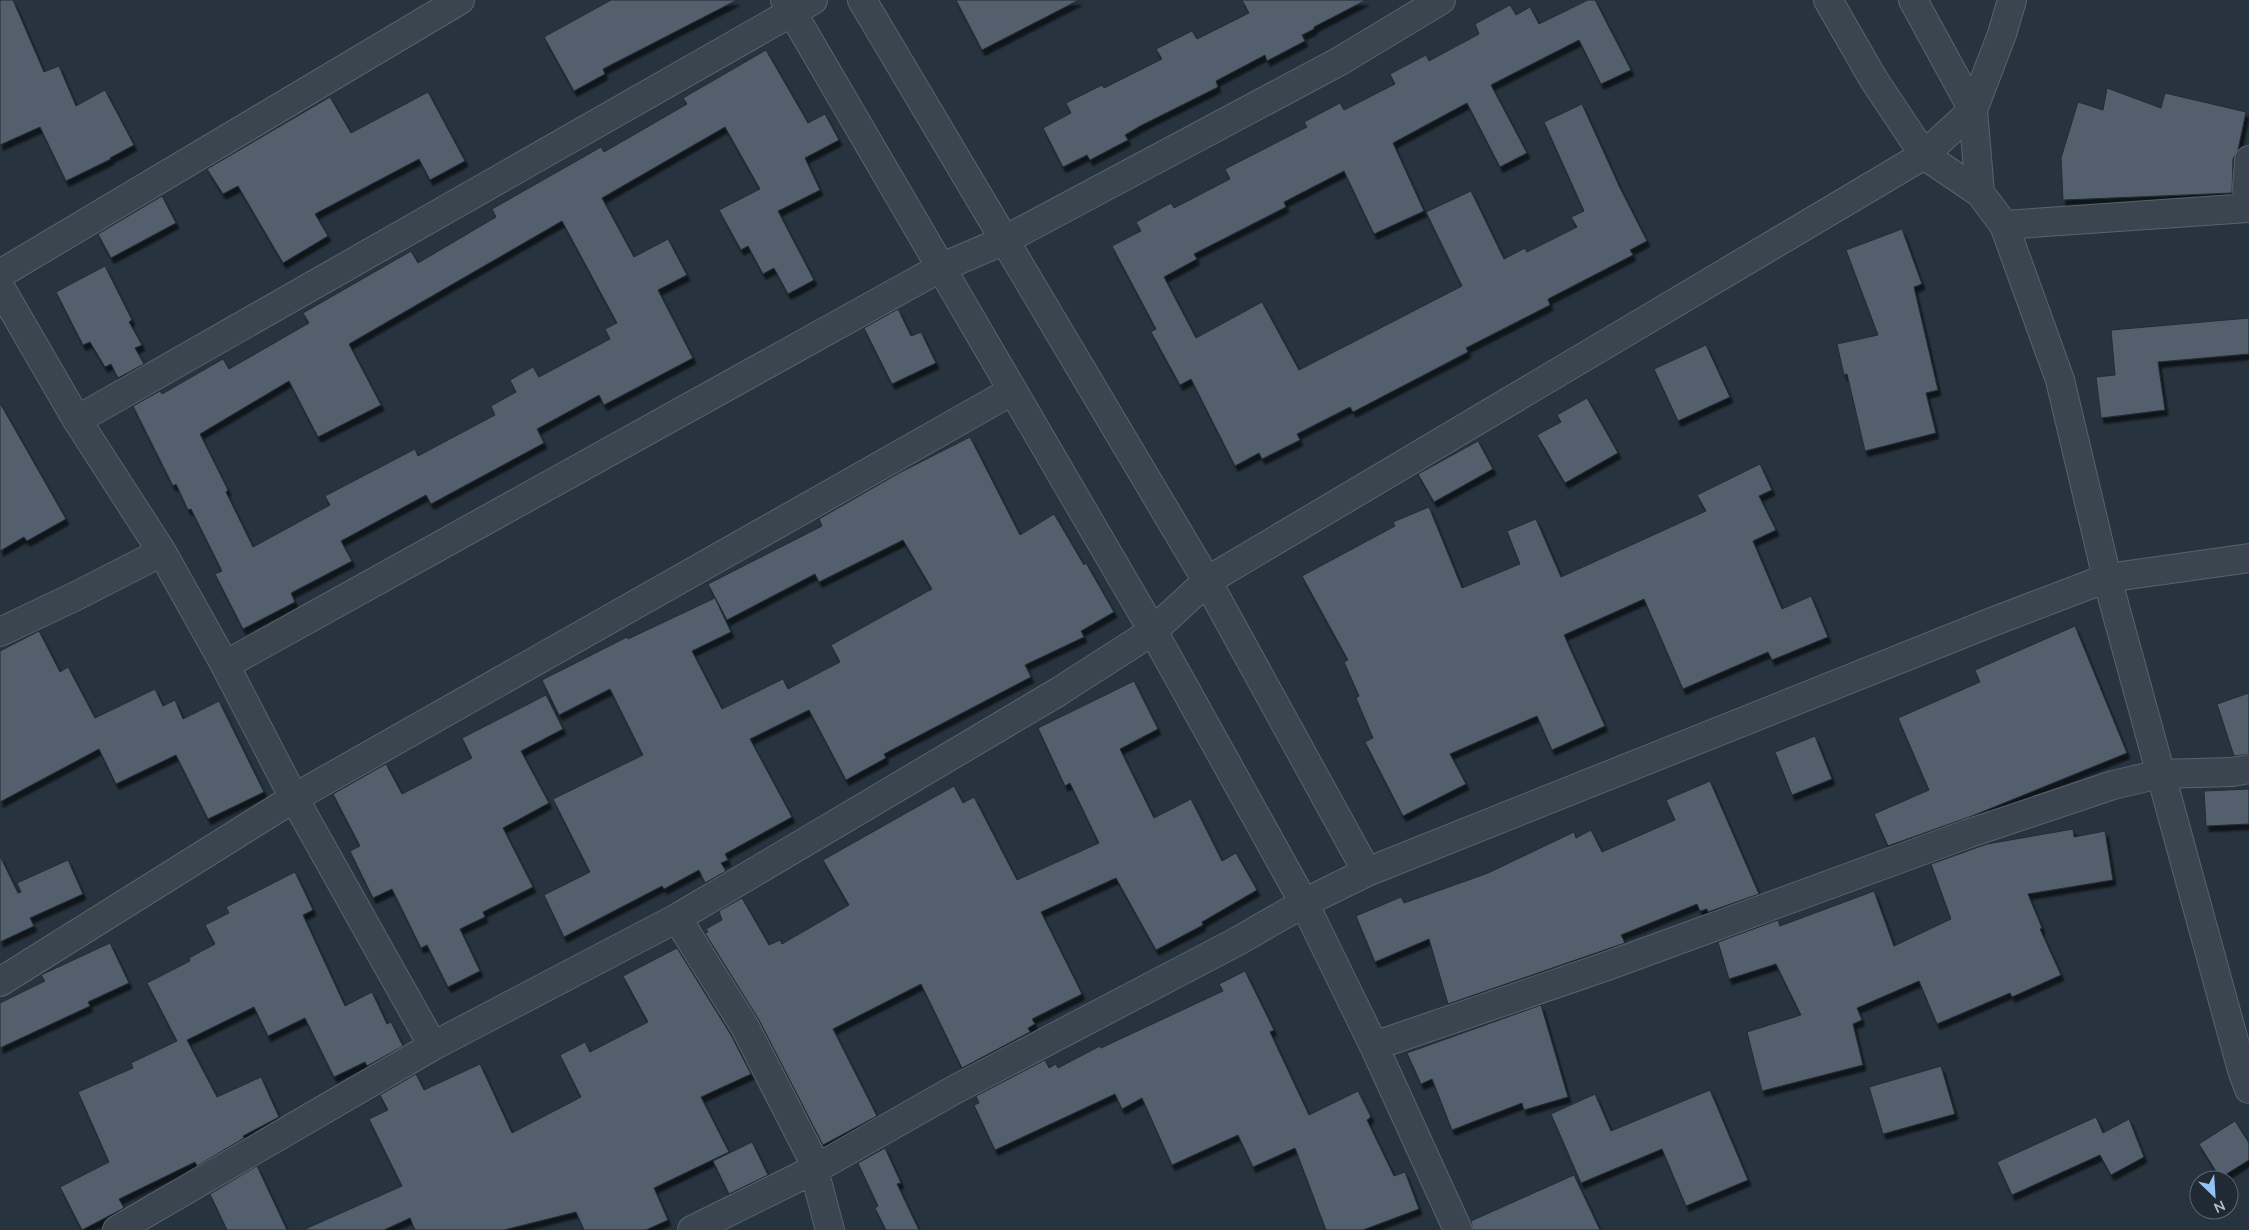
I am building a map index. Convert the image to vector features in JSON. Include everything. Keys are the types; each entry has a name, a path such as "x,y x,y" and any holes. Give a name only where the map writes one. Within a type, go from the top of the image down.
{"street":[{"path":"0,274 460,0"},
{"path":"862,0 1207,581 1367,872"},
{"path":"1828,0 1874,80 1924,155 1980,193 2004,225 2060,380 2107,578 2249,1089"},
{"path":"1913,0 1973,110 1980,193"},
{"path":"117,1230 433,1046 677,918 1058,692 1153,632 1207,581 1924,155 1973,110 2002,34 2012,0"},
{"path":"77,420 796,4 940,268 1153,632 1304,902 1374,1046 1458,1230"},
{"path":"224,665 940,268 1003,240 1340,61 1427,4"},
{"path":"2004,225 2249,208 2247,187 2249,160"},
{"path":"0,287 77,420 162,552 294,798 433,1046"},
{"path":"0,982 294,798 1012,391"},
{"path":"0,632 162,552"},
{"path":"692,1230 815,1169 954,1090 1236,942 1304,902 1367,872 1992,622 2107,578 2249,558"},
{"path":"1374,1046 1610,965 1967,834 2113,785 2160,774 2232,772 2249,769"},
{"path":"677,918 745,1027 815,1169 830,1230"}],"building":[{"path":"0,0 13,0 44,72 59,66 76,106 105,90 134,145 111,159 66,181 40,127 0,145"},
{"path":"611,0 737,0 603,69 605,74 574,91 544,37"},
{"path":"956,0 1079,0 982,50"},
{"path":"1242,0 1366,0 1302,35 1305,41 1267,61 1265,55 1216,81 1218,87 1125,135 1128,140 1090,160 1087,155 1063,167 1043,128 1071,113 1066,103 1102,85 1104,88 1162,59 1156,49 1192,31 1197,39 1249,13"},
{"path":"1588,0 1595,0 1631,70 1601,84 1579,40 1491,85 1527,153 1500,167 1467,103 1393,143 1424,211 1374,234 1344,171 1284,202 1286,207 1194,254 1197,259 1164,277 1196,338 1262,302 1299,370 1462,286 1426,212 1471,191 1504,259 1525,248 1527,252 1577,227 1571,217 1584,211 1544,122 1582,104 1620,188 1647,241 1630,250 1633,255 1548,299 1550,305 1466,348 1468,352 1353,412 1350,407 1297,434 1300,440 1262,459 1259,453 1235,466 1191,379 1180,385 1151,332 1156,329 1112,246 1141,231 1136,222 1171,203 1174,208 1230,179 1225,169 1307,127 1304,122 1340,103 1344,110 1395,84 1390,74 1426,55 1429,61 1479,34 1475,24 1510,5 1516,15 1530,7 1539,24"},
{"path":"766,50 808,123 825,114 839,140 805,158 820,190 778,211 814,280 788,294 774,268 763,274 748,246 741,250 719,210 760,189 725,127 602,198 634,257 668,239 687,275 658,290 693,358 604,405 599,395 537,429 544,443 431,504 426,495 341,541 352,561 291,593 295,602 243,629 215,574 222,571 191,509 188,510 176,484 173,486 133,406 160,391 162,394 223,359 229,369 309,323 303,313 411,251 418,263 496,217 492,209 601,147 604,152 687,104 683,98","holes":["562,221 617,323 605,329 610,339 539,377 533,367 510,380 516,392 491,406 495,415 418,456 415,449 325,496 330,505 253,547 226,492 228,490 200,434 289,381 318,437 381,405 349,344"]},
{"path":"2107,88 2161,108 2165,93 2246,112 2238,150 2233,159 2232,193 2063,200 2061,158 2078,102 2103,110"},
{"path":"428,92 465,161 430,180 419,159 315,214 328,236 283,263 238,186 223,194 207,169 330,97 351,133"},
{"path":"162,196 176,223 111,258 98,234"},
{"path":"1902,229 1922,284 1914,287 1938,390 1926,393 1936,433 1865,451 1847,374 1844,375 1837,344 1878,335 1846,250"},
{"path":"105,266 132,320 129,322 142,345 135,348 144,364 118,378 111,364 105,367 90,342 83,345 56,292"},
{"path":"898,309 911,336 921,332 936,363 892,384 864,328"},
{"path":"2249,318 2249,354 2158,362 2165,410 2101,418 2096,377 2115,375 2111,330"},
{"path":"1706,345 1730,397 1678,421 1654,369"},
{"path":"1587,398 1618,453 1565,483 1537,435 1561,422 1557,415"},
{"path":"0,403 66,519 27,541 24,537 0,551"},
{"path":"970,437 1020,535 1054,514 1084,565 1086,563 1114,612 1081,631 1084,637 1025,665 1031,677 884,754 886,758 846,780 809,710 750,739 792,817 725,854 728,860 721,863 726,871 705,883 699,870 664,889 662,886 564,937 544,895 590,872 553,799 643,755 610,689 559,715 542,680 627,637 628,639 715,598 731,632 692,651 722,709 783,679 788,689 840,662 831,645 932,589 903,540 819,582 815,574 727,620 708,584 822,526 819,519 899,473"},
{"path":"1478,441 1493,469 1434,502 1418,474"},
{"path":"1760,464 1772,490 1759,496 1776,530 1753,541 1782,609 1811,596 1828,637 1772,660 1768,652 1683,689 1644,599 1564,635 1605,726 1552,750 1537,716 1450,754 1466,784 1403,816 1365,742 1373,738 1356,698 1359,696 1344,662 1348,660 1302,576 1395,526 1393,522 1429,507 1462,588 1520,564 1507,531 1536,519 1561,577 1706,511 1697,495"},
{"path":"2075,626 2127,753 1972,816 1888,846 1874,814 1929,790 1898,718 1980,682 1975,670"},
{"path":"39,631 60,672 68,667 95,718 155,689 163,706 175,700 183,719 219,701 264,792 208,819 176,755 116,784 99,749 0,802 0,651"},
{"path":"1134,681 1158,729 1120,749 1154,818 1191,799 1222,861 1236,853 1257,890 1202,922 1203,925 1156,950 1116,878 1041,912 1082,994 1032,1019 1035,1024 1028,1028 1030,1032 962,1068 921,984 833,1029 877,1116 823,1145 759,1020 705,933 708,932 706,929 722,920 719,911 742,898 769,945 780,940 782,944 849,905 823,860 954,786 963,803 974,797 1017,880 1099,843 1070,783 1065,786 1038,728"},
{"path":"2249,693 2249,754 2234,756 2217,704"},
{"path":"546,695 563,729 521,751 549,803 503,828 533,887 483,912 485,917 460,929 480,971 448,987 427,945 421,948 392,889 373,898 350,851 360,846 333,794 386,764 402,794 472,758 462,738"},
{"path":"1815,736 1832,779 1792,795 1775,752"},
{"path":"1710,781 1759,894 1708,912 1707,909 1700,911 1697,904 1621,935 1625,943 1448,1004 1429,939 1375,962 1356,916 1401,897 1404,903 1488,873 1574,832 1576,838 1591,830 1602,852 1675,820 1666,800"},
{"path":"2249,789 2249,824 2206,826 2204,791"},
{"path":"2073,829 2074,837 2105,831 2113,880 2028,894 2042,928 2040,929 2061,975 2012,997 2010,993 1937,1024 1919,981 1857,1008 1862,1020 1853,1024 1863,1065 1762,1091 1747,1032 1801,1015 1776,964 1729,979 1718,942 1778,920 1780,926 1874,891 1894,946 1951,919 1931,864 1987,844"},
{"path":"0,856 18,893 21,892 17,883 68,860 83,894 30,918 34,926 0,942"},
{"path":"295,872 313,910 303,915 345,1006 372,992 387,1024 391,1022 403,1046 367,1066 365,1062 334,1077 305,1018 268,1036 254,1007 187,1040 217,1097 261,1077 279,1117 243,1136 244,1138 197,1166 195,1162 119,1199 124,1208 82,1230 60,1187 109,1162 78,1092 133,1068 131,1063 177,1041 147,983 190,961 189,958 215,944 205,925 229,913 226,907"},
{"path":"110,943 129,983 88,1002 90,1006 0,1048 0,1003 45,981 41,975"},
{"path":"677,948 731,1035 751,1074 701,1097 729,1152 654,1188 668,1220 646,1230 584,1230 576,1212 504,1230 415,1230 410,1218 384,1230 303,1230 402,1186 369,1119 388,1110 380,1095 416,1074 424,1090 480,1064 512,1133 581,1097 560,1055 585,1042 590,1052 648,1022 623,976"},
{"path":"1245,971 1274,1030 1270,1032 1309,1115 1358,1091 1371,1117 1367,1120 1394,1176 1405,1172 1419,1209 1363,1230 1326,1230 1295,1148 1253,1167 1238,1135 1172,1165 1142,1098 1122,1109 1115,1094 995,1150 974,1105 979,1103 976,1096 1045,1060 1049,1068 1056,1064 1058,1068 1100,1046 1101,1048 1223,991 1219,984"},
{"path":"1541,1005 1568,1097 1524,1110 1522,1103 1452,1130 1432,1079 1421,1084 1407,1053"},
{"path":"1941,1066 1955,1114 1883,1134 1869,1087"},
{"path":"1710,1090 1748,1180 1686,1206 1662,1149 1581,1183 1551,1114 1595,1094 1611,1131"},
{"path":"2096,1117 2103,1133 2129,1119 2144,1157 2111,1175 2100,1155 2012,1195 1997,1162"},
{"path":"2235,1121 2249,1143 2249,1160 2233,1170 2215,1170 2199,1144"},
{"path":"752,1142 768,1175 729,1194 713,1161"},
{"path":"885,1148 901,1183 897,1184 919,1230 886,1230 875,1208 878,1206 858,1163"},
{"path":"257,1166 287,1230 227,1230 210,1194"},
{"path":"1574,1175 1600,1230 1473,1230 1471,1221"}]}
